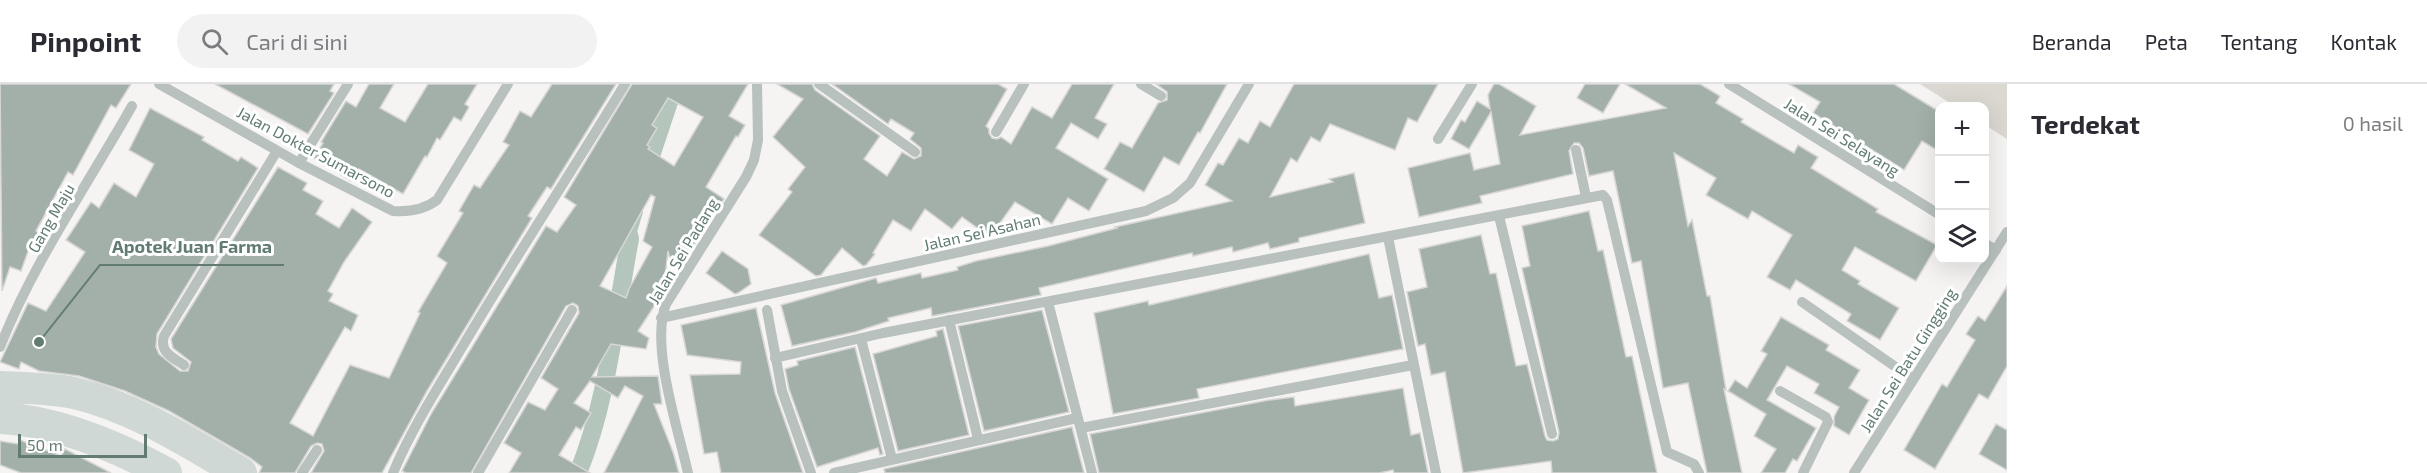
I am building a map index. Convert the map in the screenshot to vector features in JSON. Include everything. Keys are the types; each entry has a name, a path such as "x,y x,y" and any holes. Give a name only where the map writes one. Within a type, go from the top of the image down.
{"main road":[{"path":"0,387 73,393 116,407 161,427 241,473"},
{"path":"0,418 61,428 132,456 158,471"}],"street":[{"name":"Jalan Dokter Sumarsono","path":"159,84 299,163 393,211 407,212 428,207 437,200 508,84"},
{"path":"299,163 348,84"},
{"path":"393,473 482,312 625,84"},
{"name":"Jalan Sei Padang","path":"688,473 662,359 661,318 666,304 746,177 754,160 758,140 757,84"},
{"path":"819,84 915,152"},
{"path":"996,132 1024,84"},
{"path":"1141,84 1161,96"},
{"name":"Jalan Sei Asahan","path":"661,318 1146,211 1173,198 1190,183 1250,84"},
{"path":"1438,139 1472,84"},
{"name":"Jalan Sei Selayang","path":"1729,84 1935,212"},
{"name":"Gang Maju","path":"0,346 34,277 132,106"},
{"path":"1576,150 1586,197"},
{"path":"184,365 165,352 162,346 164,336 277,151"},
{"path":"775,358 949,320 1603,195 1607,200 1667,452 1694,464 1699,473"},
{"path":"1499,216 1552,434"},
{"name":"Jalan Sei Batu Gingging","path":"1854,473 2007,232"},
{"path":"1388,237 1436,473"},
{"path":"1989,246 1996,250"},
{"path":"1048,302 1092,473"},
{"path":"1802,302 1913,379"},
{"path":"478,473 572,309"},
{"path":"767,310 782,391 812,473"},
{"path":"949,320 978,439"},
{"path":"861,339 892,459"},
{"path":"834,473 978,439 1413,365"},
{"path":"1780,391 1826,417 1828,422 1803,473"},
{"path":"302,473 317,450"}],"shaded area":[{"path":"1920,84 2007,84 2007,139 1989,128 1989,102 1949,102"}],"building":[{"path":"0,84 131,84 116,108 111,105 73,175 68,172 36,231 42,234 34,249 30,246 21,271 10,267 2,291"},
{"path":"215,84 334,84 330,91 334,93 308,134"},
{"path":"369,84 394,84 380,108 405,122 428,84 477,84 465,104 469,107 461,121 454,117 440,140 437,138 403,194 359,169 351,181 314,158 346,101 356,107"},
{"path":"552,84 616,84 551,189 547,187 528,216 532,218 427,391 382,473 311,473 324,451 322,444 317,443 311,446 295,473 259,473 262,467 250,458 169,411 125,391 79,376 39,371 21,362 19,369 0,362 28,303 46,311 85,252 66,240 91,202 99,208 114,183 136,197 154,164 129,150 150,108 204,137 202,140 238,161 241,157 258,168 157,334 156,347 159,354 180,371 188,371 191,362 173,348 171,339 278,167 307,183 303,190 323,201 316,214 339,228 352,208 372,222 344,262 328,291 333,294 329,301 358,315 351,331 345,327 290,423 313,436 350,365 389,378 420,313 418,312 447,263 437,256 463,213 459,211 474,185 480,188 509,145 503,142 520,111 531,117"},
{"path":"632,84 748,84 729,116 745,125 706,187 724,199 680,266 670,259 668,251 665,277 654,296 660,297 638,331 649,338 646,349 611,344 592,377 658,376 662,404 654,404 679,473 604,473 643,396 625,386 618,398 590,381 574,403 591,413 581,430 576,427 559,455 590,473 509,473 521,453 504,443 528,402 545,410 558,389 541,378 579,313 578,306 573,303 566,306 471,473 406,473 402,471 431,414 546,226 557,232 576,205 564,197","holes":["668,98 703,117 674,166 648,149 650,147 647,145 657,128 652,125","651,195 655,197 643,241 652,247 626,298 600,286"]},
{"path":"777,84 812,84 815,90 880,136 864,159 887,176 902,152 914,159 921,156 921,148 910,139 914,133 891,119 888,124 832,84 998,84 1007,89 986,126 992,138 1001,137 1011,144 1032,107 1052,118 1072,84 1114,84 1095,118 1107,124 1098,139 1071,123 1056,148 1108,179 1089,211 1068,198 1052,224 1015,202 990,237 962,217 952,229 925,209 911,231 893,220 873,253 875,254 866,265 863,266 842,248 821,275 816,276 759,235 792,192 788,189 805,167 773,137 803,99"},
{"path":"1156,84 1227,84 1179,165 1164,157 1144,192 1104,169 1120,142 1132,148 1158,103 1167,100 1167,92"},
{"path":"1294,84 1438,84 1417,122 1408,118 1395,150 1330,124 1320,142 1311,137 1297,162 1291,158 1270,197 1333,182 1329,179 1354,173 1365,223 1299,238 1299,242 1270,249 1268,243 1233,252 1232,247 1193,256 1192,253 1039,288 1041,295 932,316 931,308 888,318 889,321 855,332 792,346 781,305 876,278 878,283 921,273 922,278 958,270 957,267 976,261 1048,246 1117,228 1115,227 1232,201 1205,185 1218,163 1223,165 1239,138 1248,143 1260,121 1270,127"},
{"path":"1494,84 1499,84 1536,106 1520,135 1666,108 1625,84 1700,84 1720,96 1716,103 1743,119 1741,122 1794,153 1798,145 1818,157 1811,168 1878,209 1876,212 1935,244 1935,248 1916,281 1855,247 1842,270 1860,281 1858,284 1899,308 1880,340 1847,321 1851,314 1796,280 1790,290 1767,277 1792,235 1752,211 1748,219 1706,195 1716,178 1674,153 1688,226 1692,220 1707,296 1710,296 1726,390 1724,389 1742,473 1707,473 1688,383 1663,388 1641,261 1632,263 1613,171 1589,176 1583,148 1579,143 1574,143 1569,151 1573,174 1480,196 1482,203 1419,217 1408,168 1470,153 1474,170 1500,164 1491,112 1469,149 1451,139 1461,120 1465,122 1477,101 1490,109 1488,95"},
{"path":"1585,84 1620,84 1603,113 1577,98"},
{"path":"1789,84 1894,84 1935,109 1935,149 1922,141 1904,170 1813,113 1820,102"},
{"path":"1589,211 1598,251 1603,250 1626,357 1632,356 1657,473 1552,473 1551,461 1463,473 1445,372 1431,375 1425,344 1418,346 1407,292 1427,287 1419,249 1481,235 1490,274 1496,273 1516,366 1527,364 1545,436 1547,440 1553,441 1558,439 1559,432 1522,268 1530,266 1522,226"},
{"path":"722,251 748,269 751,284 738,293 735,294 706,273"},
{"path":"1369,254 1379,298 1392,295 1403,349 1197,389 1199,398 1113,414 1094,313 1148,301 1149,305"},
{"path":"2007,286 2007,366 1988,399 1979,394 1935,469 1904,450 1942,384 1947,387 1975,340 1966,334 1978,316 1985,321"},
{"path":"756,308 775,393 803,473 721,473 717,452 704,454 690,375 740,374 741,362 687,355 681,325"},
{"path":"1042,310 1069,412 984,431 958,326"},
{"path":"1781,317 1829,345 1826,350 1860,370 1849,388 1869,400 1849,435 1834,426 1834,417 1839,407 1814,393 1819,384 1787,366 1767,400 1816,428 1797,461 1793,459 1785,473 1761,473 1776,449 1754,436 1766,414 1728,391 1735,380 1747,388 1767,354 1761,351"},
{"path":"943,329 969,435 898,451 873,354 937,336 936,331"},
{"path":"855,347 883,454 880,455 878,448 817,467 789,389 785,369 798,365 797,361"},
{"path":"1403,388 1411,435 1420,433 1428,473 1394,473 1393,470 1379,473 1099,473 1090,434 1269,400 1294,397 1295,406"},
{"path":"1996,424 2007,430 2007,470 1979,454"},
{"path":"1072,427 1084,473 885,473 884,469"},
{"path":"20,440 61,456 65,449 111,473 21,473 0,465 0,441 18,444"}],"waterway":[{"path":"645,174 675,84"},
{"path":"578,473 597,417 604,387 630,239 628,231 634,211"}],"place":[{"name":"Apotek Juan Farma","path":"39,342"}]}
